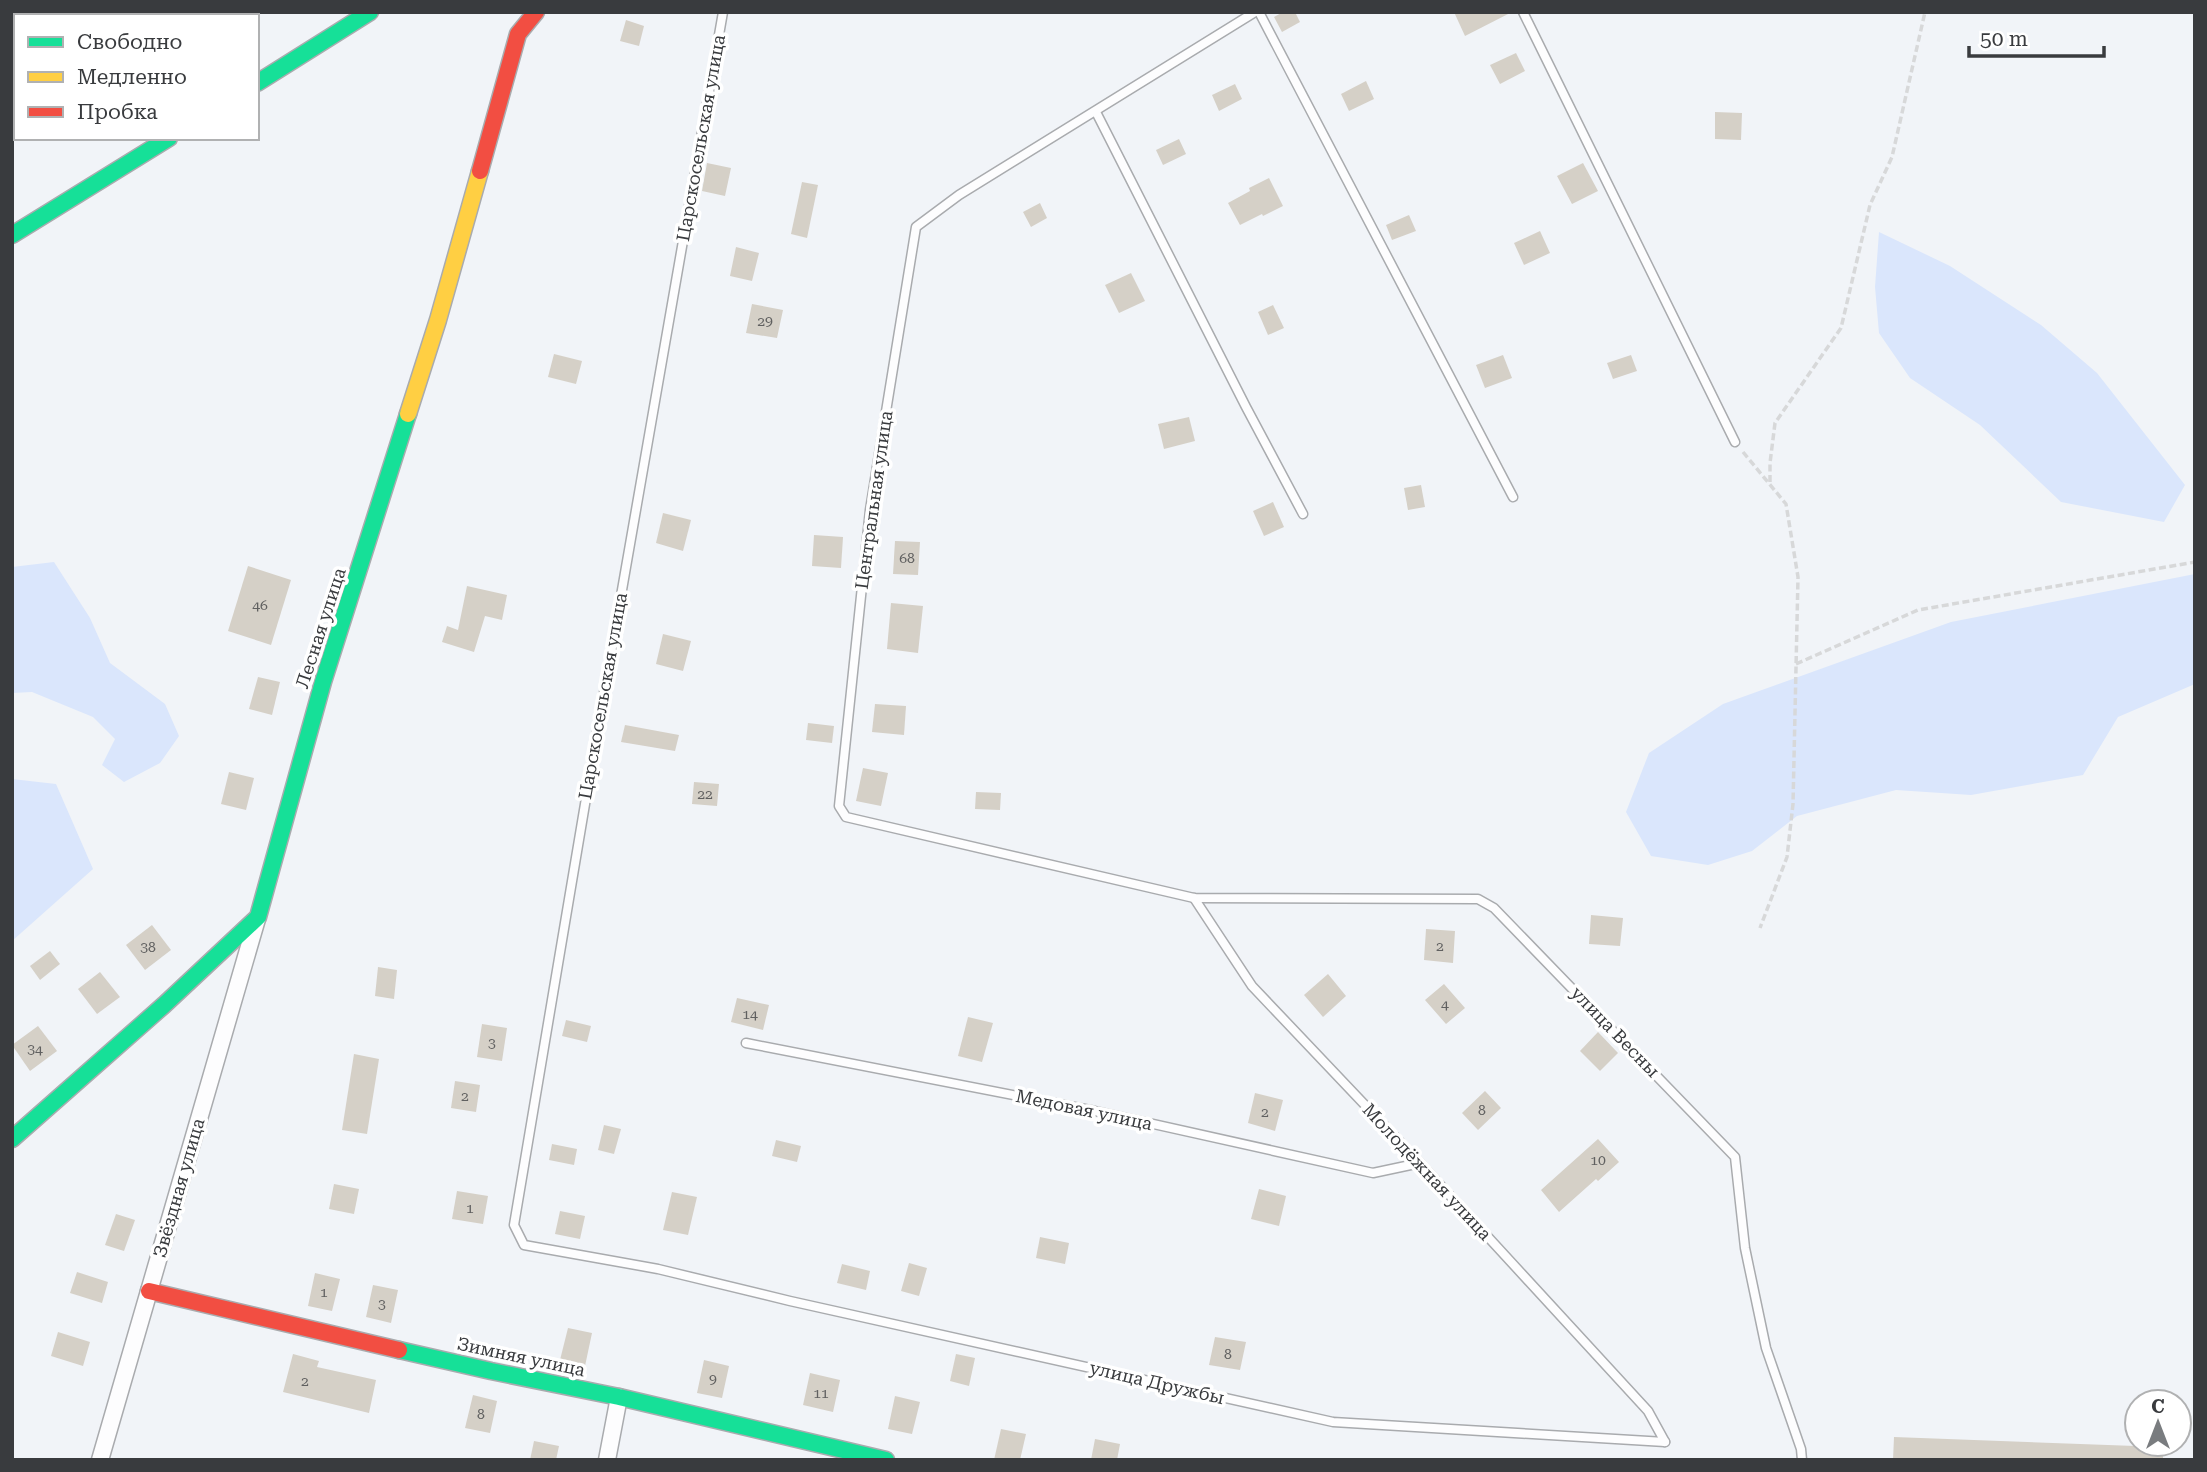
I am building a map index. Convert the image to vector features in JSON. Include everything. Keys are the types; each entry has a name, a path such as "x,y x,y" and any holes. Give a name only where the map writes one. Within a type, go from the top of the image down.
{"main road":[{"path":"259,82 370,12"},
{"name":"Лесная улица","path":"258,916 323,682 438,320 519,34 536,12"},
{"path":"12,235 166,140"},
{"path":"12,1139 164,1005 258,916"},
{"name":"Зимняя улица","path":"149,1291 886,1460"}],"street":[{"name":"Звёздная улица","path":"100,1460 258,916"},
{"path":"607,1460 619,1397"}],"lane":[{"name":"Царскосельская улица","path":"658,1269 524,1245 514,1226 599,719 723,12"},
{"name":"Центральная улица","path":"1257,12 959,195 916,227 870,510 839,806 846,817 1194,898 1478,899 1494,908"},
{"path":"1257,12 1513,497"},
{"path":"1523,12 1735,442"},
{"path":"1096,112 1303,514"},
{"name":"Молодёжная улица","path":"1194,898 1252,986 1420,1163 1648,1411 1665,1442"},
{"name":"улица Весны","path":"1494,908 1735,1157 1745,1248 1766,1348 1801,1449 1802,1460"},
{"name":"Медовая улица","path":"746,1043 1095,1111 1373,1173 1420,1163"},
{"name":"улица Дружбы","path":"658,1269 1333,1422 1665,1442"}],"path":[{"path":"1770,482 1775,423 1840,328 1870,205 1892,157 1925,12"},
{"path":"1735,442 1786,504 1798,578 1793,804 1787,857 1760,928"},
{"path":"1796,664 1918,610 2195,562"}],"shaded area":[{"path":"1879,232 1950,266 2041,325 2097,373 2185,485 2164,522 2061,502 1980,425 1910,378 1879,333 1875,287"},
{"path":"54,562 90,618 110,663 165,704 179,736 160,763 124,782 102,765 115,739 93,717 32,692 12,693 12,567"},
{"path":"2195,574 2195,684 2118,717 2083,775 1971,795 1896,790 1797,816 1752,851 1708,865 1651,856 1626,812 1649,753 1723,704 1951,622"},
{"path":"12,779 56,784 93,869 12,941"}],"building":[{"path":"1283,12 1295,12 1300,22 1282,32 1274,17"},
{"path":"1454,12 1512,12 1465,36"},
{"path":"626,20 644,26 639,46 620,41"},
{"path":"1516,53 1525,71 1500,84 1490,65"},
{"path":"1366,81 1374,99 1349,111 1341,94"},
{"path":"1235,84 1242,99 1219,111 1212,95"},
{"path":"1715,112 1742,113 1741,140 1715,139"},
{"path":"1179,139 1186,154 1163,165 1156,150"},
{"path":"707,163 731,168 725,196 702,191"},
{"path":"1583,163 1598,191 1572,204 1557,176"},
{"path":"1269,178 1283,206 1240,225 1228,203"},
{"path":"802,182 818,185 807,238 791,234"},
{"path":"1040,203 1047,218 1031,227 1023,212"},
{"path":"1409,215 1416,231 1392,240 1386,225"},
{"path":"1540,231 1550,253 1524,265 1514,243"},
{"path":"736,247 759,253 752,281 730,276"},
{"path":"1131,273 1145,301 1119,313 1105,285"},
{"path":"752,304 783,310 777,338 746,333"},
{"path":"1273,305 1284,328 1268,335 1258,312"},
{"path":"554,354 582,361 576,384 548,377"},
{"path":"1503,355 1512,378 1485,388 1476,365"},
{"path":"1631,355 1637,371 1613,379 1607,363"},
{"path":"1189,417 1195,441 1164,449 1158,424"},
{"path":"1421,485 1425,507 1408,510 1404,488"},
{"path":"1273,502 1284,527 1264,536 1253,511"},
{"path":"663,513 691,520 683,551 656,543"},
{"path":"814,535 843,537 841,568 812,566"},
{"path":"895,541 920,542 918,575 893,574"},
{"path":"248,566 291,580 271,645 228,631"},
{"path":"467,586 507,595 502,620 485,616 474,652 442,642 447,626 458,630"},
{"path":"891,603 923,606 918,653 887,649"},
{"path":"663,634 691,641 683,671 656,664"},
{"path":"258,677 280,682 272,715 249,709"},
{"path":"875,704 906,706 904,735 872,732"},
{"path":"808,723 834,726 832,743 806,740"},
{"path":"625,725 679,735 675,751 621,742"},
{"path":"863,768 888,773 881,806 856,801"},
{"path":"229,772 254,778 246,810 221,804"},
{"path":"694,782 719,784 717,806 692,804"},
{"path":"976,792 1001,793 1000,810 975,809"},
{"path":"1591,915 1623,918 1620,946 1589,944"},
{"path":"152,925 171,950 145,970 126,945"},
{"path":"1426,929 1455,931 1453,963 1424,960"},
{"path":"50,951 60,964 40,980 30,966"},
{"path":"378,967 397,970 394,999 375,996"},
{"path":"100,972 120,997 97,1014 78,989"},
{"path":"1328,974 1346,996 1323,1017 1304,995"},
{"path":"1444,984 1465,1008 1446,1024 1425,1000"},
{"path":"737,998 769,1005 763,1030 731,1022"},
{"path":"968,1017 993,1023 982,1062 958,1056"},
{"path":"566,1020 591,1026 587,1042 562,1036"},
{"path":"482,1024 507,1028 502,1061 477,1057"},
{"path":"38,1026 57,1051 30,1071 12,1045"},
{"path":"1598,1032 1618,1053 1600,1071 1580,1051"},
{"path":"354,1054 379,1059 367,1134 342,1130"},
{"path":"455,1081 480,1085 476,1112 451,1108"},
{"path":"1485,1091 1501,1108 1478,1130 1462,1113"},
{"path":"1255,1093 1283,1100 1275,1131 1248,1123"},
{"path":"604,1125 621,1129 614,1154 598,1150"},
{"path":"1598,1139 1619,1162 1559,1212 1541,1190"},
{"path":"776,1140 801,1146 797,1162 772,1156"},
{"path":"552,1144 577,1149 574,1165 549,1160"},
{"path":"334,1184 359,1189 354,1214 329,1209"},
{"path":"1259,1189 1286,1196 1279,1226 1251,1219"},
{"path":"457,1191 488,1196 483,1224 452,1219"},
{"path":"672,1192 697,1197 688,1235 663,1230"},
{"path":"560,1211 585,1216 580,1239 555,1234"},
{"path":"116,1214 135,1220 124,1251 105,1245"},
{"path":"1040,1237 1069,1243 1065,1264 1036,1258"},
{"path":"909,1263 927,1268 919,1296 901,1291"},
{"path":"842,1264 870,1271 866,1290 837,1283"},
{"path":"77,1272 108,1282 102,1303 70,1293"},
{"path":"315,1273 340,1279 332,1311 308,1306"},
{"path":"373,1285 398,1290 391,1323 366,1317"},
{"path":"568,1328 592,1333 585,1366 560,1360"},
{"path":"58,1332 90,1342 83,1366 51,1356"},
{"path":"1215,1337 1246,1342 1240,1370 1209,1365"},
{"path":"293,1354 319,1361 317,1367 376,1380 369,1413 283,1392"},
{"path":"956,1354 975,1358 969,1386 950,1381"},
{"path":"704,1360 729,1366 722,1398 697,1393"},
{"path":"810,1373 840,1380 833,1412 803,1405"},
{"path":"473,1395 497,1401 490,1433 465,1428"},
{"path":"895,1396 920,1402 912,1434 888,1429"},
{"path":"1001,1429 1026,1434 1020,1460 994,1460"},
{"path":"1894,1437 2123,1446 2123,1458 2163,1458 2163,1460 1893,1460"},
{"path":"1095,1439 1120,1444 1117,1460 1091,1460"},
{"path":"534,1441 559,1446 556,1460 530,1460"}],"traffic: fast":[{"path":"259,82 370,12"},
{"path":"12,235 166,140"},
{"path":"12,1139 164,1005 258,917 323,682 408,414"},
{"path":"399,1350 619,1397 886,1460"}],"traffic: slow":[{"path":"408,414 480,171"}],"traffic: jam":[{"path":"480,171 518,34 536,12"},
{"path":"149,1291 399,1350"}]}
